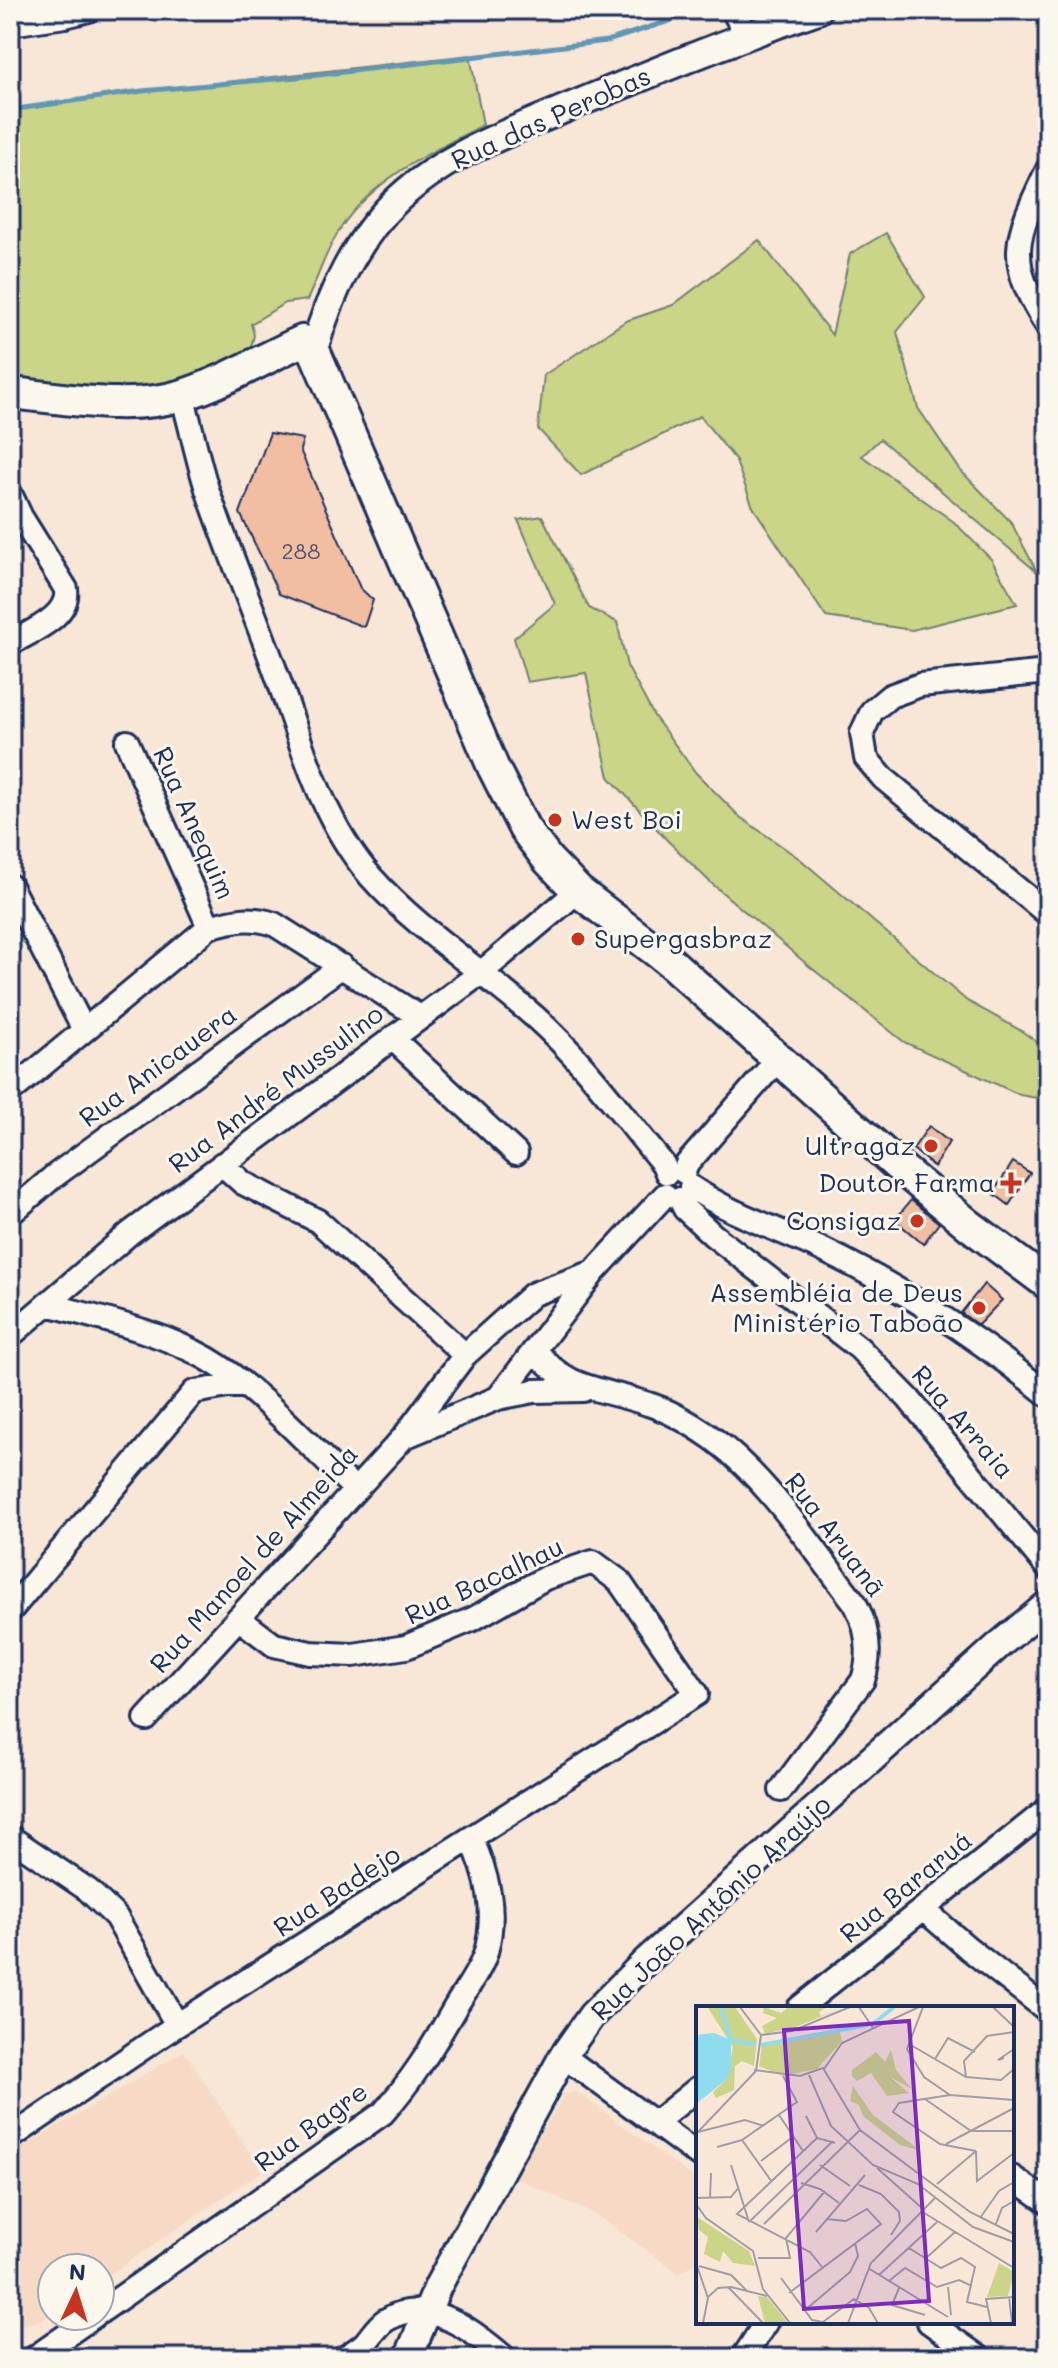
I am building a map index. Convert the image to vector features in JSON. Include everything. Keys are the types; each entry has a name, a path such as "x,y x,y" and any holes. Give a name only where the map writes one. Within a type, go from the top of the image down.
{"main road":[{"path":"10,409 104,417 152,417 311,343 493,767 524,828 548,860 578,891 669,961 777,1060 969,1225 1048,1284"},
{"path":"10,393 107,403 184,403"}],"street":[{"path":"10,24 89,10"},
{"path":"733,10 746,35"},
{"name":"Rua das Perobas","path":"311,343 360,241 400,197 435,171 482,144 746,35 818,10"},
{"path":"1045,184 1019,234 1018,259 1026,290 1048,327"},
{"name":"Rua Arraia","path":"184,403 206,486 300,746 340,836 371,876 416,921 539,1021 583,1068 663,1164 677,1185 685,1209 713,1235 859,1348 908,1398 1048,1568"},
{"path":"10,493 21,517 66,589 65,605 60,612 10,644"},
{"path":"1048,672 920,685 890,696 872,711 862,733 866,758 883,778 1048,914"},
{"name":"Rua Anequim","path":"127,742 209,927 242,918 274,924 420,1017"},
{"name":"Rua André Mussulino","path":"10,1336 130,1233 482,972 578,891"},
{"path":"12,896 84,1030"},
{"path":"10,1092 209,927"},
{"name":"Rua Anicauera","path":"10,1214 53,1177 342,966"},
{"path":"392,1038 516,1153"},
{"name":"Rua Manoel de Almeida","path":"403,1438 498,1398 594,1272 677,1185 687,1164 777,1060"},
{"path":"222,1164 243,1183 318,1221 465,1355"},
{"path":"677,1185 824,1250 924,1306 1048,1395"},
{"name":"Rua Manoel de Almeida","path":"146,1719 403,1438 465,1355 533,1294 594,1272"},
{"path":"47,1304 124,1325 209,1359 246,1386 355,1489"},
{"path":"184,1347 191,1365 194,1392"},
{"name":"Rua Aruanã","path":"536,1350 554,1372 592,1389 648,1404 678,1416 714,1440 753,1474 855,1603 865,1622 868,1665 863,1680 781,1790"},
{"path":"10,1611 194,1392 246,1386"},
{"name":"Rua Aruanã","path":"498,1398 534,1391 592,1389"},
{"name":"Rua Bacalhau","path":"238,1618 274,1645 310,1653 353,1655 406,1647 473,1619 545,1578 593,1562 619,1581 697,1694"},
{"name":"Rua João Antônio Araújo","path":"408,2358 426,2311 563,2056 592,2015 645,1962 999,1645 1048,1605"},
{"name":"Rua Badejo","path":"10,2138 177,2025 697,1694"},
{"name":"Rua Bararuá","path":"802,2006 1048,1809"},
{"path":"10,1837 88,1890 116,1917 177,2025"},
{"name":"Rua Bagre","path":"116,2301 383,2113 412,2080 485,1954 490,1927 490,1894 486,1870 471,1838"},
{"path":"923,1909 1048,2011"},
{"path":"563,2056 696,2154"},
{"path":"655,2123 696,2090"},
{"path":"1014,2178 1048,2202"},
{"path":"344,2358 368,2351 386,2321 399,2314 426,2311 472,2333 505,2358"},
{"path":"743,2358 765,2324"},
{"path":"932,2324 980,2358"},
{"path":"34,2358 71,2332"}],"shaded area":[{"path":"184,2051 262,2171 116,2270 116,2252 36,2252 36,2322 10,2328 10,2155"},
{"path":"577,2092 696,2180 696,2262 680,2274 598,2216 514,2177 565,2094"}],"green space":[{"path":"470,55 483,125 406,167 355,209 336,235 307,300 285,303 251,324 254,335 251,347 194,374 132,391 91,394 10,390 10,110 128,93"},
{"path":"886,233 925,297 897,332 918,408 961,471 1011,522 1037,572 880,439 862,456 954,522 991,559 1017,604 912,630 826,617 753,507 735,459 700,416 581,475 538,429 544,375 626,321 673,305 759,240 832,335 850,254"},
{"path":"542,516 589,608 617,622 627,666 654,716 696,773 740,817 800,859 967,1001 1020,1030 1048,1050 1048,1100 1020,1095 904,1042 710,882 609,777 586,673 527,682 514,638 555,604 518,520"}],"building":[{"path":"270,433 303,439 300,450 360,588 373,600 364,627 279,594 240,513"},
{"name":"Ultragaz","path":"929,1126 949,1142 934,1167 913,1149"},
{"name":"Doutor Farma","path":"1013,1162 1030,1173 1009,1205 993,1193"},
{"name":"Consigaz","path":"911,1200 939,1223 923,1244 895,1220"},
{"name":"Assembléia de Deus Ministério Taboão","path":"984,1284 1002,1300 978,1325 961,1313"}],"waterway":[{"path":"10,110 142,91 318,75 607,41 703,10"}],"place":[{"name":"West Boi","path":"555,820"},
{"name":"Supergasbraz","path":"578,939"},
{"name":"Ultragaz","path":"931,1146"},
{"name":"Doutor Farma","path":"1011,1183"},
{"name":"Consigaz","path":"917,1221"},
{"name":"Assembléia de Deus Ministério Taboão","path":"979,1308"}]}
